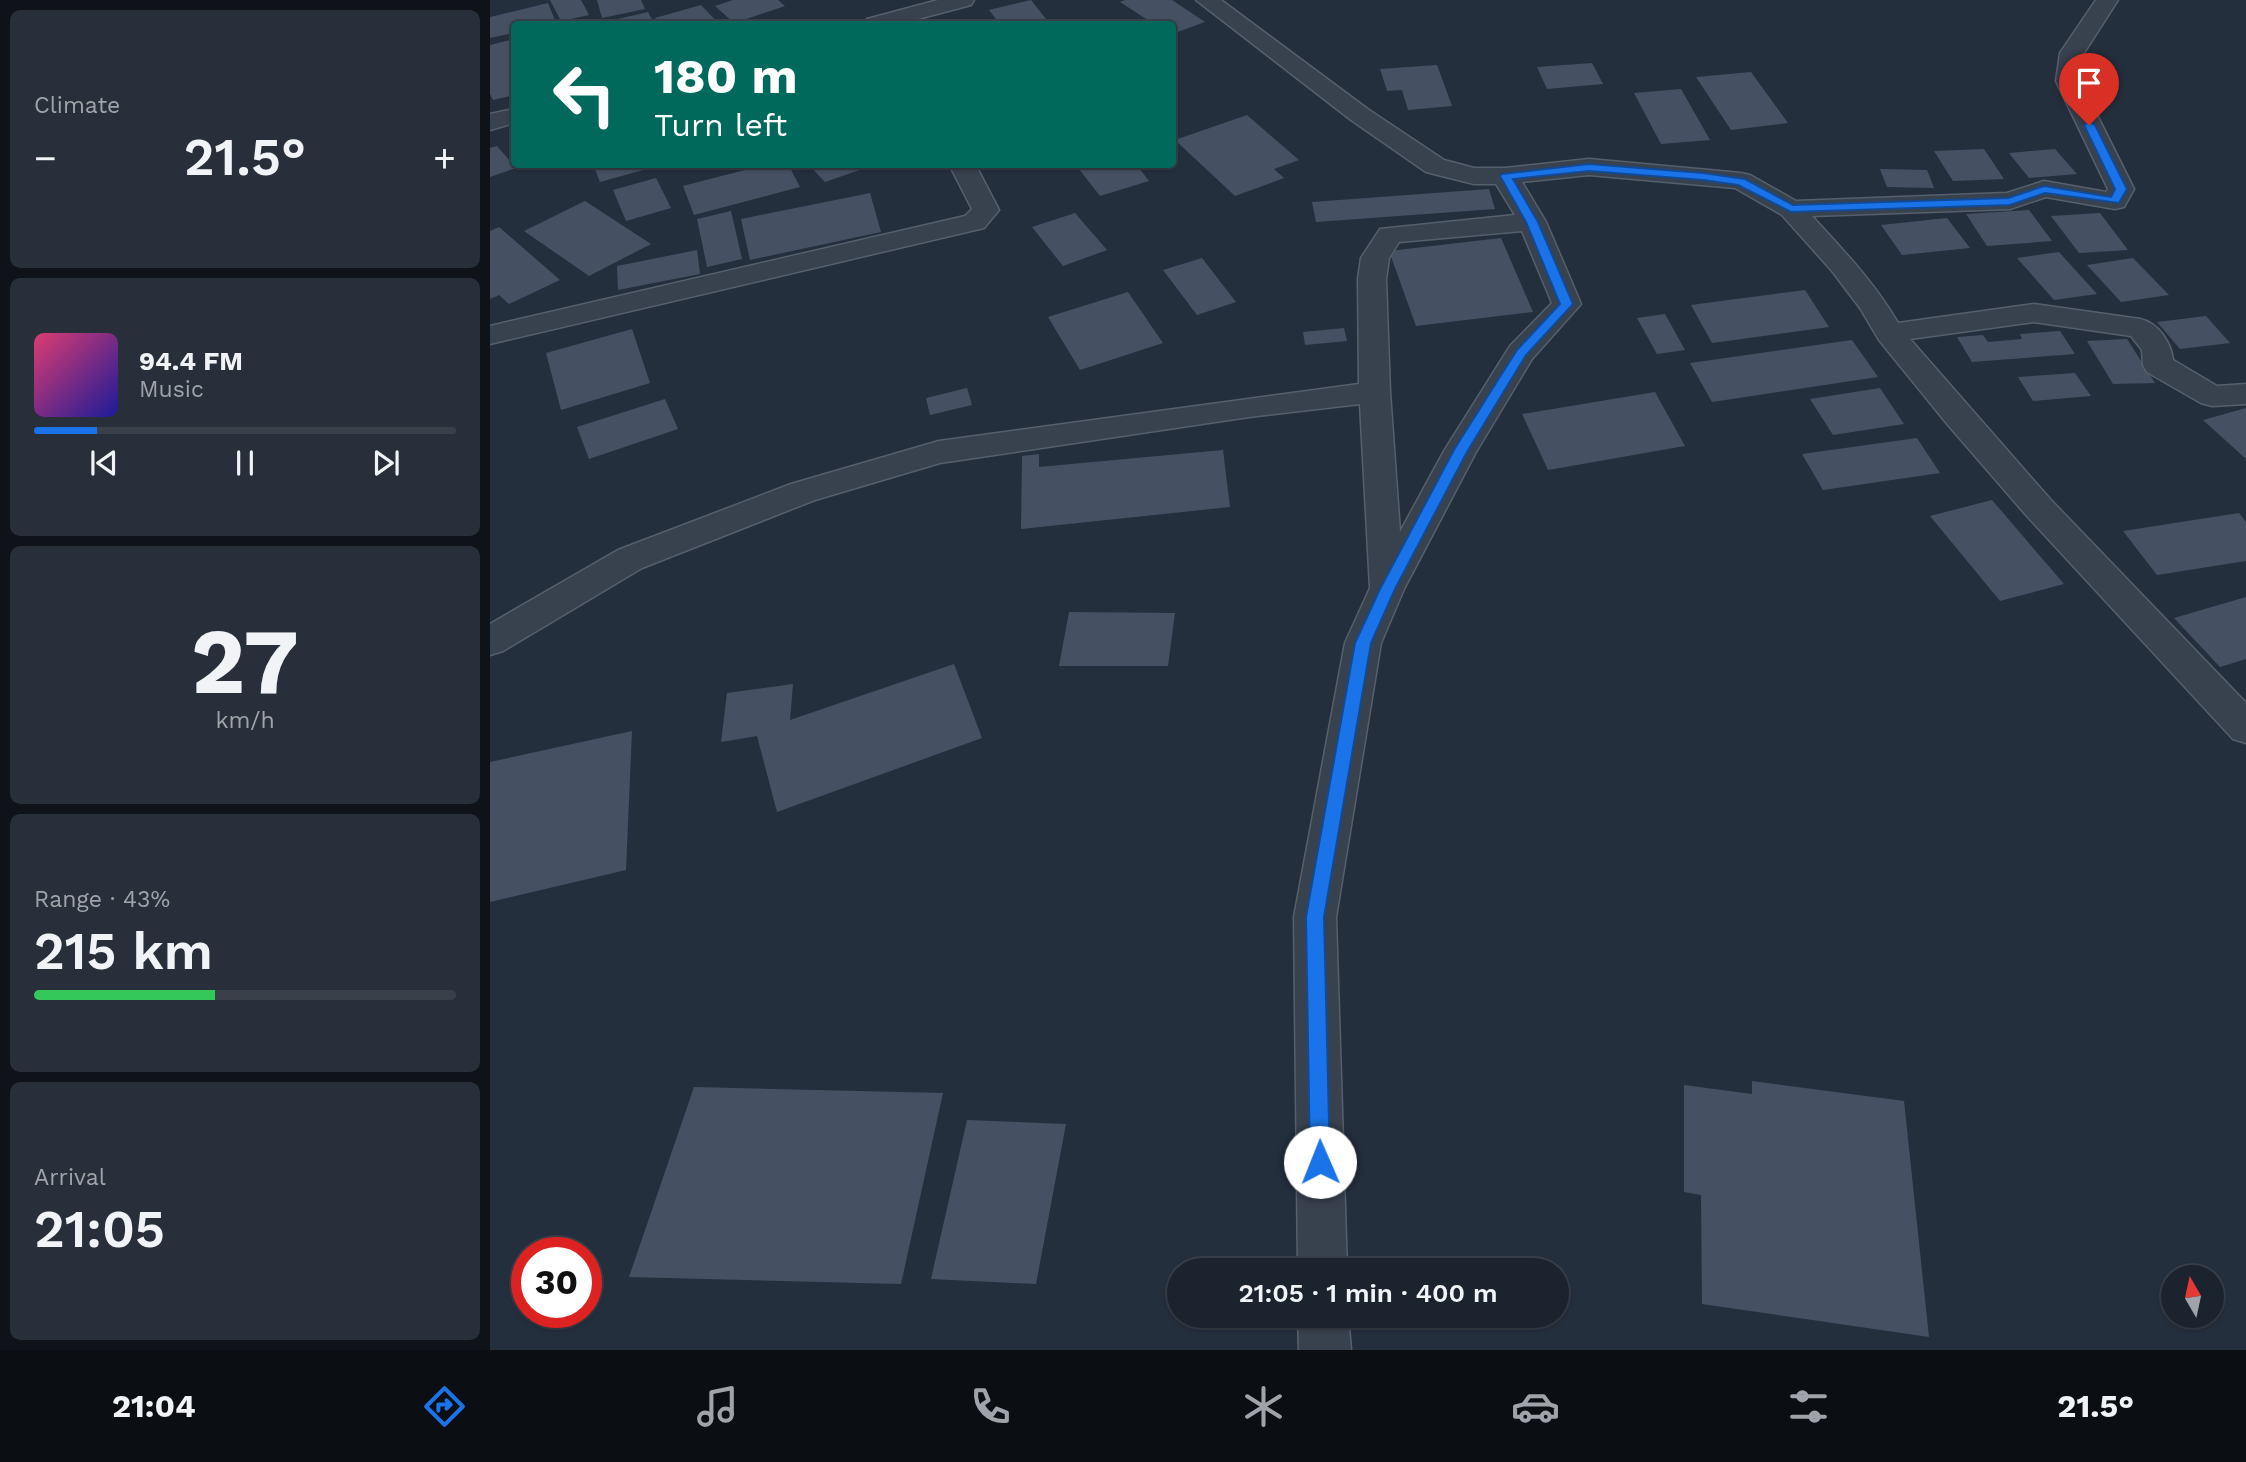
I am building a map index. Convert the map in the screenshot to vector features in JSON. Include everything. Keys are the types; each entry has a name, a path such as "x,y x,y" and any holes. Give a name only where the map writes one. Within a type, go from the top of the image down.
{"street":[{"path":"886,21 963,0"},
{"path":"1207,0 1360,115 1435,166 1474,176 1506,176 1589,167 1741,181 1791,209 1850,275 1873,305 1889,333 1959,418 2038,508 2246,728"},
{"path":"1791,209 2010,201 2044,189 2115,201 2121,189 2068,81 2072,53 2107,0"},
{"path":"490,122 511,117"},
{"path":"490,335 974,222 986,210 964,168"},
{"path":"1322,1258 1315,917 1363,643 1387,589 1460,451 1521,353 1567,304 1532,222 1506,176"},
{"path":"1387,589 1375,392 1372,279 1375,258 1390,235 1532,222"},
{"path":"1889,333 2034,313 2140,328 2157,348 2158,365 2212,396 2246,394"},
{"path":"490,641 630,559 803,492 939,452 1236,408 1375,392"},
{"path":"1324,1328 1325,1350"}],"building":[{"path":"550,0 581,0 589,15 561,21"},
{"path":"597,0 641,0 645,9 602,18"},
{"path":"733,0 778,0 785,6 740,21 732,21 715,6"},
{"path":"1031,0 1048,21 998,21 989,10"},
{"path":"1172,0 1205,22 1176,33 1176,21 1149,21 1120,2"},
{"path":"548,3 555,21 511,21 511,34 490,38 490,17"},
{"path":"701,5 716,21 658,21 655,18"},
{"path":"648,12 652,21 609,21"},
{"path":"511,40 511,96 493,100 490,94 490,45"},
{"path":"1592,63 1603,84 1547,89 1537,67"},
{"path":"1437,65 1452,106 1408,110 1402,90 1387,91 1380,69"},
{"path":"1751,72 1788,123 1731,130 1696,77"},
{"path":"1681,89 1710,140 1661,144 1634,93"},
{"path":"1247,115 1299,160 1274,169 1284,178 1235,196 1176,140"},
{"path":"497,146 511,162 511,168 516,168 490,177 490,148"},
{"path":"1984,149 2004,179 1953,181 1934,151"},
{"path":"2055,149 2077,174 2029,178 2009,153"},
{"path":"595,168 650,168 600,182"},
{"path":"753,168 790,168 800,187 694,215 683,186"},
{"path":"812,168 865,168 825,182"},
{"path":"1078,168 1139,168 1149,181 1100,196"},
{"path":"1880,169 1927,170 1934,188 1887,187"},
{"path":"656,178 671,208 626,221 613,190"},
{"path":"1489,189 1495,209 1316,222 1312,202"},
{"path":"870,193 881,232 750,260 741,219"},
{"path":"585,201 651,244 589,276 524,231"},
{"path":"2029,210 2052,241 1987,246 1966,214"},
{"path":"731,211 742,259 707,267 697,219"},
{"path":"1075,213 1107,250 1063,266 1032,227"},
{"path":"2100,213 2128,250 2079,253 2051,216"},
{"path":"1947,218 1970,248 1902,255 1881,225"},
{"path":"499,227 560,280 509,304 499,295 490,299 490,231"},
{"path":"1501,238 1533,312 1416,326 1389,251"},
{"path":"697,250 700,274 618,290 617,266"},
{"path":"2059,252 2097,294 2054,300 2017,258"},
{"path":"1202,258 1236,302 1197,315 1163,270"},
{"path":"2133,258 2169,295 2121,302 2087,265"},
{"path":"1805,290 1829,327 1712,343 1691,305"},
{"path":"1128,292 1163,343 1080,370 1048,317"},
{"path":"1665,314 1685,350 1657,354 1637,318"},
{"path":"2206,316 2230,343 2180,349 2157,322"},
{"path":"1344,328 1347,341 1305,345 1303,332"},
{"path":"632,329 650,383 561,410 546,353"},
{"path":"2060,331 2075,354 1972,362 1957,337 1983,335 1988,342 2022,339 2020,334"},
{"path":"2127,339 2155,383 2113,384 2087,341"},
{"path":"1852,340 1878,377 1712,402 1690,363"},
{"path":"2075,373 2091,396 2033,401 2018,377"},
{"path":"967,388 972,405 930,415 926,398"},
{"path":"1880,388 1904,424 1833,435 1810,399"},
{"path":"1655,392 1685,446 1548,470 1522,414"},
{"path":"665,399 678,429 589,459 577,427"},
{"path":"2246,408 2246,459 2203,420"},
{"path":"1917,438 1940,473 1823,490 1802,454"},
{"path":"1223,450 1230,507 1021,529 1022,456 1039,454 1039,467"},
{"path":"1992,500 2064,584 2000,601 1930,516"},
{"path":"2239,513 2246,522 2246,561 2157,575 2123,531"},
{"path":"2246,597 2246,659 2220,667 2174,618"},
{"path":"1069,612 1175,613 1168,666 1059,666"},
{"path":"954,664 982,738 777,812 757,736 721,742 727,693 793,684 790,720"},
{"path":"632,731 626,870 490,902 490,762"},
{"path":"1752,1081 1904,1101 1929,1337 1702,1304 1701,1195 1684,1192 1684,1085 1752,1094"},
{"path":"694,1087 943,1093 901,1284 629,1277"},
{"path":"967,1120 1066,1124 1036,1284 931,1279"}],"route":[{"path":"1320,1162 1315,917 1363,643 1387,589 1460,451 1521,353 1567,304 1532,222 1506,176 1589,167 1741,181 1791,209 2010,201 2044,189 2115,201 2121,189 2089,125"}]}
